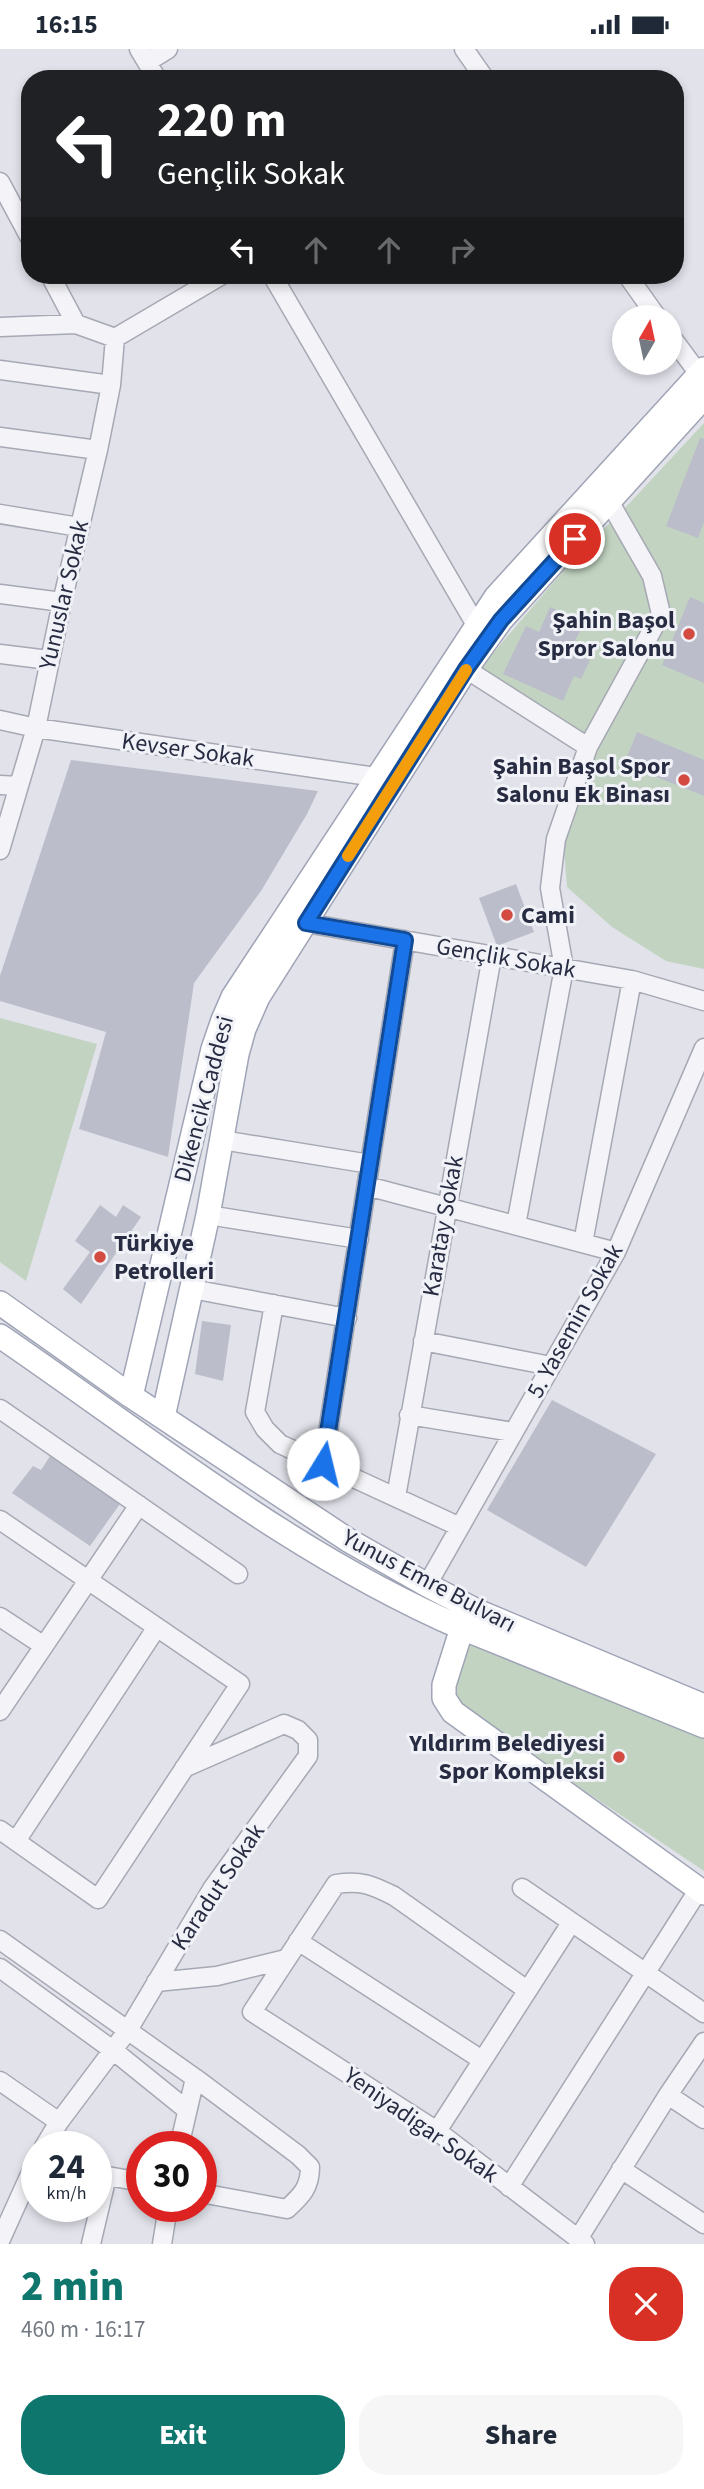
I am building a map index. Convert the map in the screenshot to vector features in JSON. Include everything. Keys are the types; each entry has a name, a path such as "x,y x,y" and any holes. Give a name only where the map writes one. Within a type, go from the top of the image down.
{"main road":[{"name":"Dikencik Caddesi","path":"131,1396 210,1063 233,997 496,597 701,372"},
{"name":"Dikencik Caddesi","path":"163,1417 208,1215 237,1054 258,997 466,669 501,620 704,397"},
{"name":"Yunus Emre Bulvarı","path":"0,1303 131,1396 348,1540 477,1611 704,1706"},
{"path":"2,1347 23,1319"},
{"name":"Yunus Emre Bulvarı","path":"2,1347 349,1572 425,1612 704,1726"},
{"path":"462,1628 444,1685 444,1698 453,1712 701,1891"}],"street":[{"path":"143,55 168,49"},
{"path":"464,49 479,70"},
{"path":"0,182 21,221"},
{"path":"55,284 76,324"},
{"path":"0,335 0,327 76,324 115,338 207,284"},
{"path":"277,284 476,625"},
{"path":"633,284 648,305"},
{"name":"Yunuslar Sokak","path":"0,850 36,728 49,660 98,450 111,385 115,338"},
{"path":"682,349 701,372"},
{"path":"0,370 111,385"},
{"path":"0,437 98,450"},
{"path":"516,1225 565,968 550,888 556,839 588,747 661,614 652,576 609,501"},
{"path":"0,514 79,527"},
{"path":"0,594 62,602"},
{"path":"0,654 49,660"},
{"path":"466,669 588,747"},
{"name":"Kevser Sokak","path":"0,720 36,728 376,777"},
{"path":"0,785 19,786"},
{"name":"Gençlik Sokak","path":"306,923 632,980 704,1001"},
{"path":"323,1464 405,940"},
{"name":"Karatay Sokak","path":"396,1497 492,956"},
{"path":"583,1243 632,980"},
{"name":"5. Yasemin Sokak","path":"427,1585 616,1252 704,1048"},
{"path":"222,1140 370,1164"},
{"path":"367,1186 616,1252"},
{"path":"208,1215 359,1239"},
{"path":"192,1289 346,1318"},
{"path":"274,1304 255,1412 265,1429 281,1444 460,1527"},
{"path":"423,1341 551,1366"},
{"path":"0,1409 238,1574"},
{"path":"409,1415 513,1432"},
{"path":"0,1711 139,1505"},
{"path":"0,1520 240,1683 98,1899 0,1830"},
{"path":"0,1617 44,1646"},
{"path":"16,1841 157,1627"},
{"name":"Karadut Sokak","path":"54,2131 114,2051 212,1889 308,1756 308,1740 298,1730 284,1724 184,1768"},
{"path":"156,1982 217,1976 286,1959 336,1884 355,1881 373,1885 394,1896 527,1990"},
{"path":"522,1888 704,2013"},
{"path":"509,2187 701,1891"},
{"path":"437,2131 571,1923"},
{"path":"0,1940 195,2078 298,2155 310,2167 310,2182 303,2194 286,2209 217,2196"},
{"path":"298,1941 482,2060"},
{"name":"Yeniyadigar Sokak","path":"286,1959 252,2012 437,2131 582,2242"},
{"path":"0,1968 114,2051 187,2110"},
{"path":"582,2242 621,2169 704,2042"},
{"path":"182,2131 195,2078"},
{"path":"0,2081 59,2122"},
{"path":"668,2095 704,2119"},
{"path":"621,2169 704,2224"},
{"name":"Karadut Sokak","path":"0,2241 6,2208 21,2185"},
{"path":"90,2244 94,2222"},
{"path":"162,2244 166,2222"}],"green space":[{"path":"704,423 704,969 666,961 612,927 567,887 563,837 584,741 477,672 576,556"},
{"path":"0,1018 97,1044 26,1281 0,1262"},
{"name":"Yıldırım Belediyesi Spor Kompleksi","path":"465,1639 704,1738 704,1871 450,1697"}],"building":[{"path":"700,438 704,439 704,522 698,538 666,526"},
{"name":"Şahin Başol Spror Salonu","path":"690,597 704,603 704,683 662,665"},
{"path":"550,607 584,623 570,651 590,660 581,679 574,676 563,701 503,674 526,626 539,632"},
{"name":"Şahin Başol Spor Salonu Ek Binası","path":"637,732 704,760 704,796 624,764"},
{"path":"71,760 318,791 261,891 194,983 168,1157 79,1129 106,1032 0,1001 0,976"},
{"name":"Cami","path":"516,884 534,932 497,946 479,898"},
{"path":"100,1205 116,1217 123,1205 141,1217 81,1304 63,1289 90,1252 75,1241"},
{"path":"202,1321 231,1325 223,1381 195,1374"},
{"path":"552,1400 656,1454 586,1567 487,1510"},
{"path":"52,1453 122,1501 90,1546 12,1493 33,1466 41,1470"}],"slow traffic":[{"path":"348,856 466,670"}],"place":[{"name":"Şahin Başol Spror Salonu","path":"689,634"},
{"name":"Şahin Başol Spor Salonu Ek Binası","path":"684,780"},
{"name":"Cami","path":"507,915"},
{"name":"Türkiye Petrolleri","path":"100,1257"},
{"name":"Yıldırım Belediyesi Spor Kompleksi","path":"619,1757"}],"route":[{"path":"323,1464 405,940 306,923 466,669 501,620 575,539"}]}
